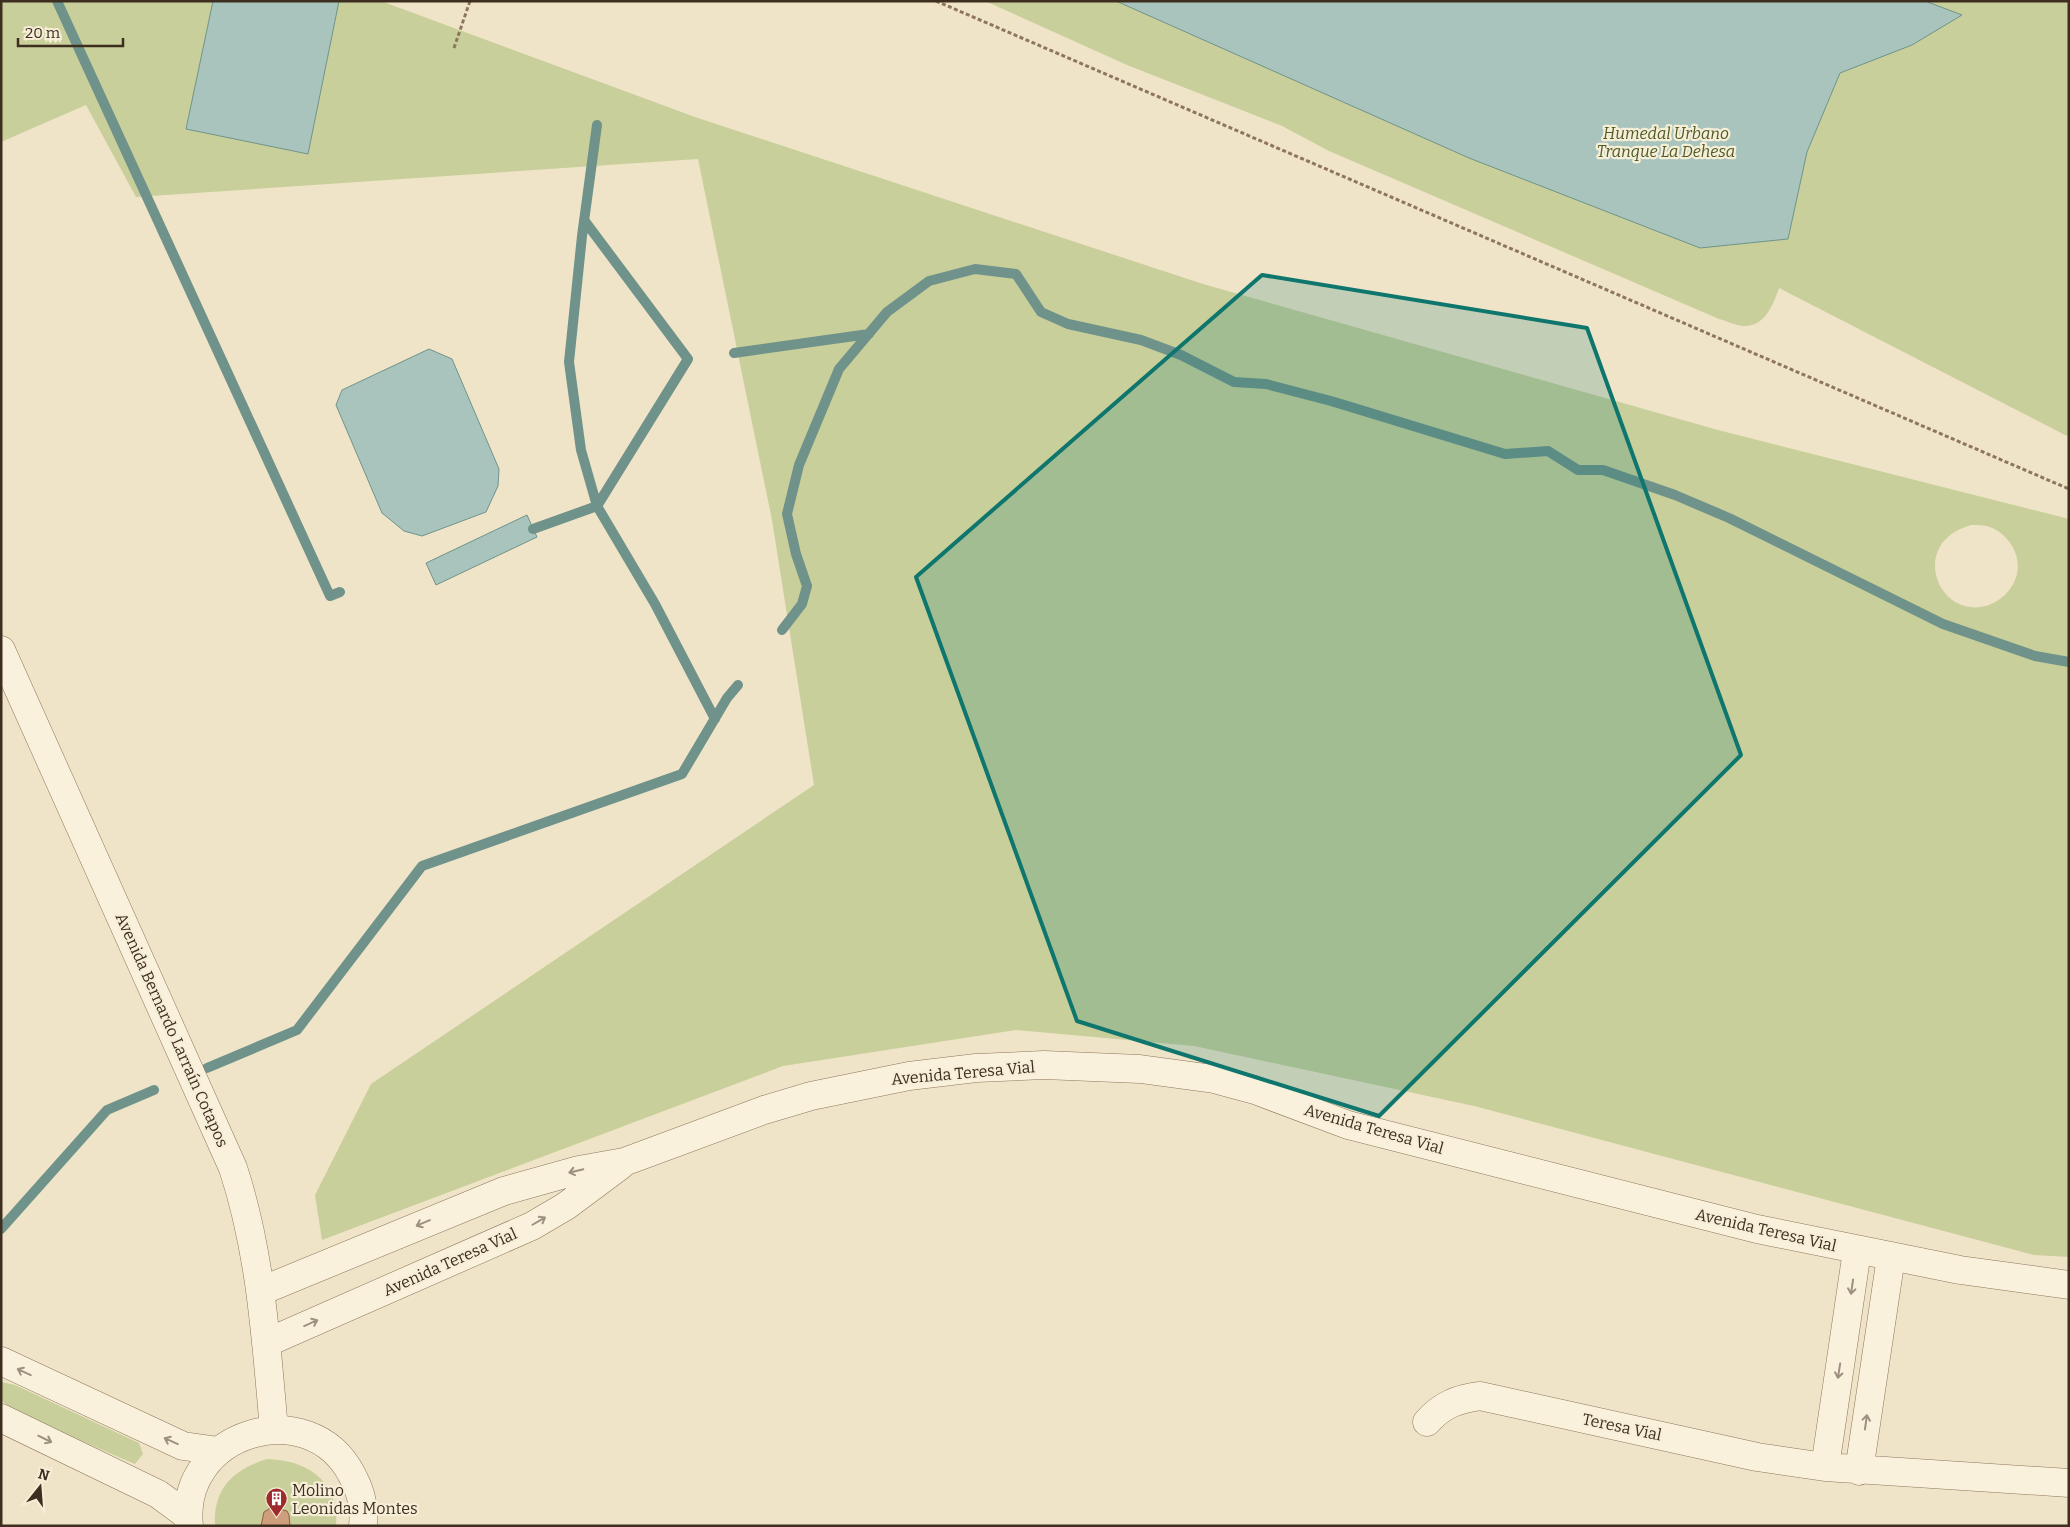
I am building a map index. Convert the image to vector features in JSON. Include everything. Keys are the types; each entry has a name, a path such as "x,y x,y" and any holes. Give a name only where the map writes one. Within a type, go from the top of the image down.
{"street":[{"name":"Avenida Bernardo Larraín Cotapos","path":"1,650 232,1168 248,1220 261,1291 274,1430"},
{"name":"Avenida Teresa Vial","path":"261,1291 504,1191 579,1170 624,1162 764,1110 860,1084 909,1076 976,1068 1044,1066 1140,1069 1214,1079 1255,1090 1348,1125 1757,1229 1891,1258 1960,1270 2069,1285"},
{"name":"Avenida Teresa Vial","path":"266,1343 532,1226 566,1206 624,1162"},
{"path":"1825,1468 1857,1251"},
{"path":"1859,1471 1891,1258"},
{"path":"1,1361 183,1446 219,1451"},
{"name":"Teresa Vial","path":"1427,1422 1438,1410 1451,1402 1480,1396 1757,1457 1825,1468 2069,1483"},
{"path":"1,1418 158,1494 188,1521"},
{"path":"188,1521 190,1498 196,1480 206,1464 219,1451 244,1435 274,1430 292,1431 308,1436 324,1444 338,1455 358,1485 366,1523"}],"path":[{"path":"454,48 470,1"},
{"path":"936,1 2069,489"}],"highlighted area":[{"path":"1262,275 1587,328 1741,755 1379,1116 1077,1021 916,577"}],"green space":[{"path":"1,1 213,1 186,129 308,154 339,1 381,1 695,117 1203,284 1718,430 2069,519 2069,1257 2034,1255 1474,1106 1194,1046 1016,1030 783,1066 322,1240 315,1195 371,1084 814,785 772,520 698,159 136,197 86,105 1,142","holes":["1971,525 1990,527 2004,536 2013,548 2018,564 2015,580 2011,588 2005,595 1989,605 1971,607 1956,602 1944,592 1937,578 1935,563 1940,547 1951,534"]},
{"name":"Humedal Urbano Tranque La Dehesa","path":"985,1 2069,1 2069,437 1779,288 1771,308 1757,323 1743,326 1719,319 1329,151 1282,126 1127,65"},
{"path":"1,1382 15,1385 139,1443 143,1454 135,1464 16,1413 1,1400"},
{"path":"267,1459 282,1460 295,1464 318,1476 333,1497 336,1510 336,1526 215,1526 215,1513 218,1501 228,1482 244,1469"}],"water":[{"path":"213,1 339,1 308,154 186,129"},
{"name":"Humedal Urbano Tranque La Dehesa","path":"1116,1 1925,1 1962,15 1912,45 1840,73 1807,152 1788,239 1700,248 1469,158"},
{"path":"429,349 452,359 499,469 498,486 486,512 422,536 404,531 382,513 336,405 342,390"},
{"path":"527,515 537,537 436,585 426,563"}],"building":[{"name":"Molino Leonidas Montes","path":"272,1507 287,1511 290,1526 261,1526 264,1512"}],"waterway":[{"path":"57,1 330,596 340,592"},
{"path":"597,125 582,236 569,362 581,450 597,506 655,604 715,719"},
{"path":"533,529 597,506 688,359 584,220"},
{"path":"782,630 802,604 807,586 796,554 787,514 799,465 839,369 887,312 929,281 975,269 1016,274 1041,312 1068,324 1141,340 1181,355 1234,382 1266,384 1331,401 1505,454 1548,451 1578,470 1603,470 1675,495 1729,518 1943,624 2035,656 2069,662"},
{"path":"734,353 869,334"},
{"path":"207,1068 297,1030 422,866 682,774 727,698 738,685"},
{"path":"1,1229 107,1110 154,1090"}],"place":[{"name":"Molino Leonidas Montes","path":"276,1518"}]}
